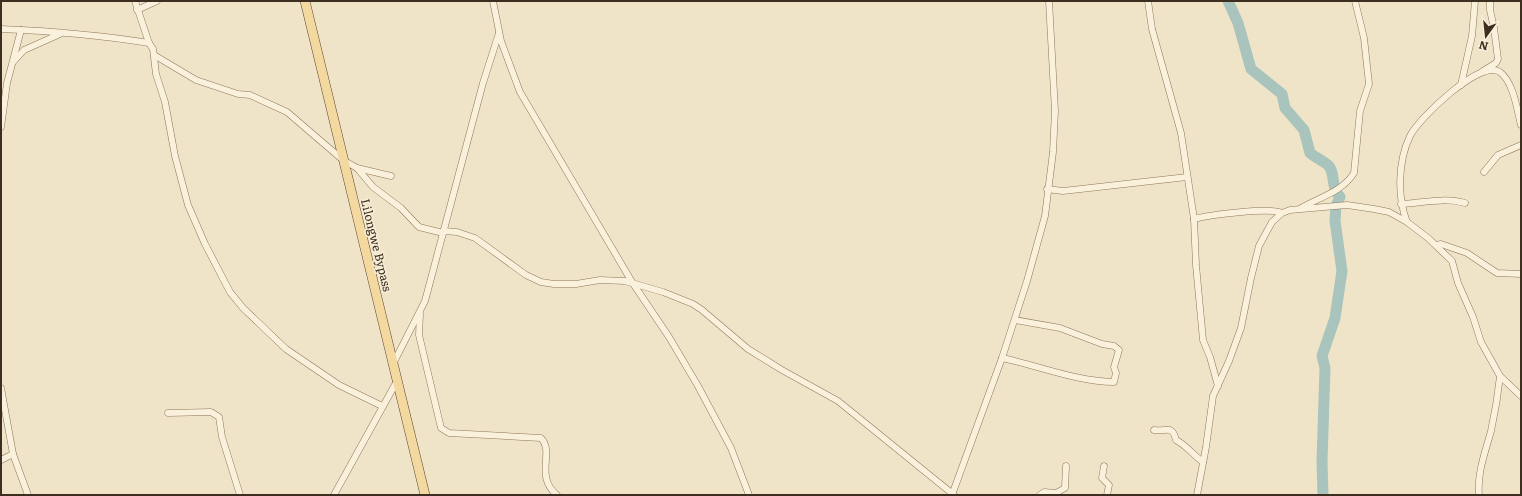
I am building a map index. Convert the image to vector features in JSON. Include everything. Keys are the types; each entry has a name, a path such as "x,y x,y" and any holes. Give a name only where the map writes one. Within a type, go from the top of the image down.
{"main road":[{"name":"Lilongwe Bypass","path":"305,1 425,495"}],"street":[{"path":"136,1 137,10 154,55 156,74 165,102 175,156 188,204 205,244 230,292 242,308 286,349 339,385 382,406"},
{"path":"137,10 158,1"},
{"path":"493,1 499,33 520,92 632,282 669,336 698,386 731,448 749,495"},
{"path":"357,168 373,188 401,208 419,227 443,232 457,232 475,238 526,275 548,284 576,284 600,280 632,282 663,292 702,310 748,349 838,401 953,494 1002,358 1041,229 1053,152 1055,111 1049,1"},
{"path":"1148,1 1152,29 1181,133 1194,219 1196,265 1203,340 1210,357 1218,386"},
{"path":"1299,209 1341,188 1349,181 1354,173 1360,111 1369,84 1364,38 1355,1"},
{"path":"1461,86 1472,36 1475,1"},
{"path":"1407,222 1401,204 1403,163 1411,135 1433,109 1461,86 1496,63 1498,59 1490,10 1490,1"},
{"path":"1,29 50,31 60,34 92,34 149,43"},
{"path":"1,128 12,64 21,30"},
{"path":"393,364 425,301 483,83 499,33"},
{"path":"12,64 24,50 60,34"},
{"path":"154,55 196,80 238,94 250,95 287,112 343,160 357,168 391,176"},
{"path":"1481,72 1500,72 1509,85 1521,125"},
{"path":"1484,172 1498,154 1521,145"},
{"path":"1047,189 1063,191 1187,177"},
{"path":"1401,204 1424,203 1451,199 1465,203"},
{"path":"1194,219 1238,212 1271,210 1282,213 1299,209 1347,205 1389,212 1407,222 1436,245 1452,262 1456,277 1481,342 1500,376 1521,396"},
{"path":"1197,495 1213,396 1229,361 1241,328 1259,246 1272,222 1282,213"},
{"path":"1436,245 1442,244 1467,253 1497,273 1521,274"},
{"path":"420,310 419,335 441,428 449,433 541,438 546,442 546,481 557,495"},
{"path":"1002,358 1097,382 1114,382 1116,373 1114,367 1119,350 1114,346 1102,344 1060,328 1014,320"},
{"path":"1479,495 1478,483 1481,465 1492,427 1500,376"},
{"path":"334,495 397,381"},
{"path":"1,388 13,454 28,495"},
{"path":"168,413 211,412 218,417 222,437 240,495"},
{"path":"1154,430 1170,429 1174,432 1176,440 1184,444 1191,454 1203,462"},
{"path":"1,460 13,454"},
{"path":"1040,495 1044,492 1056,493 1065,488 1066,466"},
{"path":"1104,466 1102,478 1109,485 1107,495"}],"waterway":[{"path":"1228,1 1238,23 1251,69 1282,94 1285,108 1304,130 1310,153 1330,168 1335,189 1340,197 1336,206 1335,221 1342,271 1335,318 1322,356 1325,368 1322,462 1323,495"}]}
